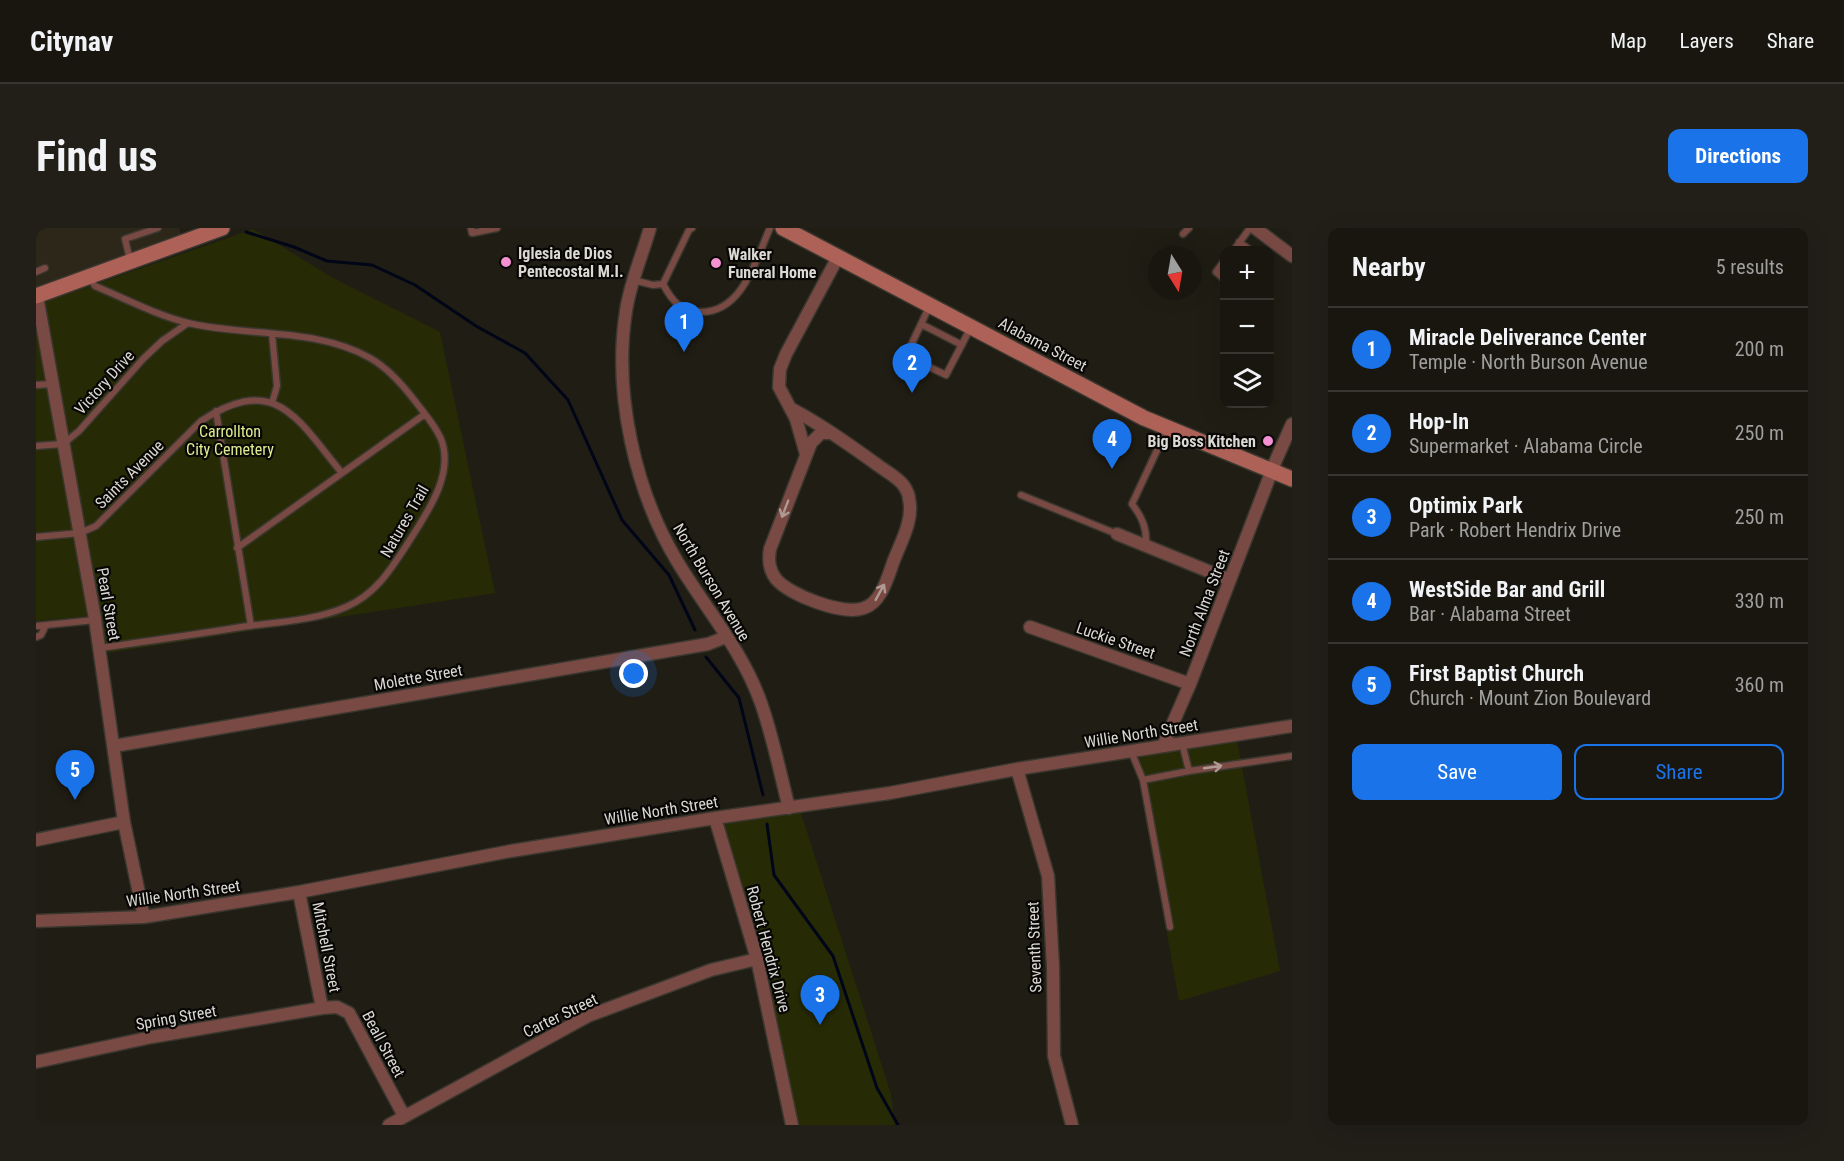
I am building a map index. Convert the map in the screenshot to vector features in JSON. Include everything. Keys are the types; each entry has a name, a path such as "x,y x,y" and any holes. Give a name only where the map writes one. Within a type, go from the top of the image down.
{"main road":[{"name":"Alabama Street","path":"783,228 1144,418 1292,478"},
{"path":"36,296 89,278 214,229"}],"street":[{"name":"North Burson Avenue","path":"650,228 626,310 623,361 626,412 637,464 660,528 676,559 743,665 761,702 789,808"},
{"path":"1255,228 1292,256"},
{"path":"806,454 792,409 782,396 779,387 780,369 838,257"},
{"name":"Pearl Street","path":"36,296 100,648 124,822 144,917"},
{"path":"792,409 830,433 864,455 904,486 910,499 910,516 890,572 878,598 865,608 839,609 788,590 770,569 768,560 770,549 806,454 816,437 821,433 830,433"},
{"name":"North Alma Street","path":"1163,746 1190,684 1292,424"},
{"path":"1117,534 1230,580"},
{"name":"Luckie Street","path":"1030,627 1190,684"},
{"name":"Molette Street","path":"114,746 696,646 726,637"},
{"name":"Willie North Street","path":"36,921 144,917 299,892 511,851 890,793 1017,769 1292,726"},
{"name":"Seventh Street","path":"1017,769 1048,876 1053,967 1054,1056 1072,1125"},
{"name":"Robert Hendrix Drive","path":"715,818 757,959 792,1125"},
{"path":"36,840 124,822"},
{"name":"Mitchell Street","path":"299,892 322,1008"},
{"name":"Carter Street","path":"389,1125 588,1016 711,970 757,959"},
{"name":"Beall Street","path":"322,1008 337,1007 349,1013 404,1116"},
{"name":"Spring Street","path":"36,1062 152,1037 322,1008"}],"lane":[{"path":"130,262 125,238 158,228"},
{"path":"471,228 472,233 497,228"},
{"path":"663,284 692,228"},
{"path":"663,284 671,299 681,308 692,312 719,309 734,298 745,282 770,228"},
{"path":"1183,234 1189,228"},
{"path":"1236,246 1250,228"},
{"path":"1239,242 1244,246"},
{"path":"36,272 45,268"},
{"name":"Natures Trail","path":"89,278 95,286 154,312 188,323 329,342 352,349 390,372 425,414 441,438 445,454 444,472 438,489 387,576 369,593 347,606 327,613 100,648"},
{"path":"633,280 653,285 663,284"},
{"path":"930,305 906,356 946,375 971,327"},
{"name":"Victory Drive","path":"63,444 79,431 162,340 188,323"},
{"path":"921,324 962,345"},
{"path":"272,334 277,386 272,403"},
{"path":"36,385 52,384"},
{"name":"Saints Avenue","path":"36,537 80,533 96,526 201,421 216,411 237,403 258,400 278,404 296,417 342,473"},
{"path":"216,411 250,626"},
{"path":"237,548 425,414"},
{"path":"1146,546 1143,521 1132,504 1167,428"},
{"path":"36,446 63,444"},
{"path":"1021,495 1117,534"},
{"path":"36,626 95,620"},
{"path":"36,637 46,625"},
{"path":"1182,743 1189,771"},
{"path":"1131,751 1143,780 1170,927"},
{"path":"1143,780 1292,756"}],"shaded area":[{"path":"36,228 179,228 181,235 36,288"}],"green space":[{"name":"Carrollton City Cemetery","path":"253,229 333,278 440,332 495,593 108,653 100,615 36,621 36,305"},
{"path":"1236,735 1280,971 1179,1001 1134,750"},
{"path":"799,807 891,1094 895,1125 792,1125 785,1086 715,818"}],"waterway":[{"path":"246,232 294,247 327,261 372,265 415,285 476,326 525,353 568,400 622,520 669,575 695,630"},
{"path":"706,657 739,698 763,795"},
{"path":"767,824 774,875 833,956 877,1088 898,1125"}],"place":[{"name":"Iglesia de Dios Pentecostal M.I.","path":"506,262"},
{"name":"Walker Funeral Home","path":"716,263"},
{"name":"Miracle Deliverance Center","path":"684,352"},
{"name":"Hop-In","path":"912,393"},
{"name":"Big Boss Kitchen","path":"1268,441"},
{"name":"WestSide Bar and Grill","path":"1112,469"},
{"name":"First Baptist Church","path":"75,800"},
{"name":"Optimix Park","path":"820,1025"}]}
